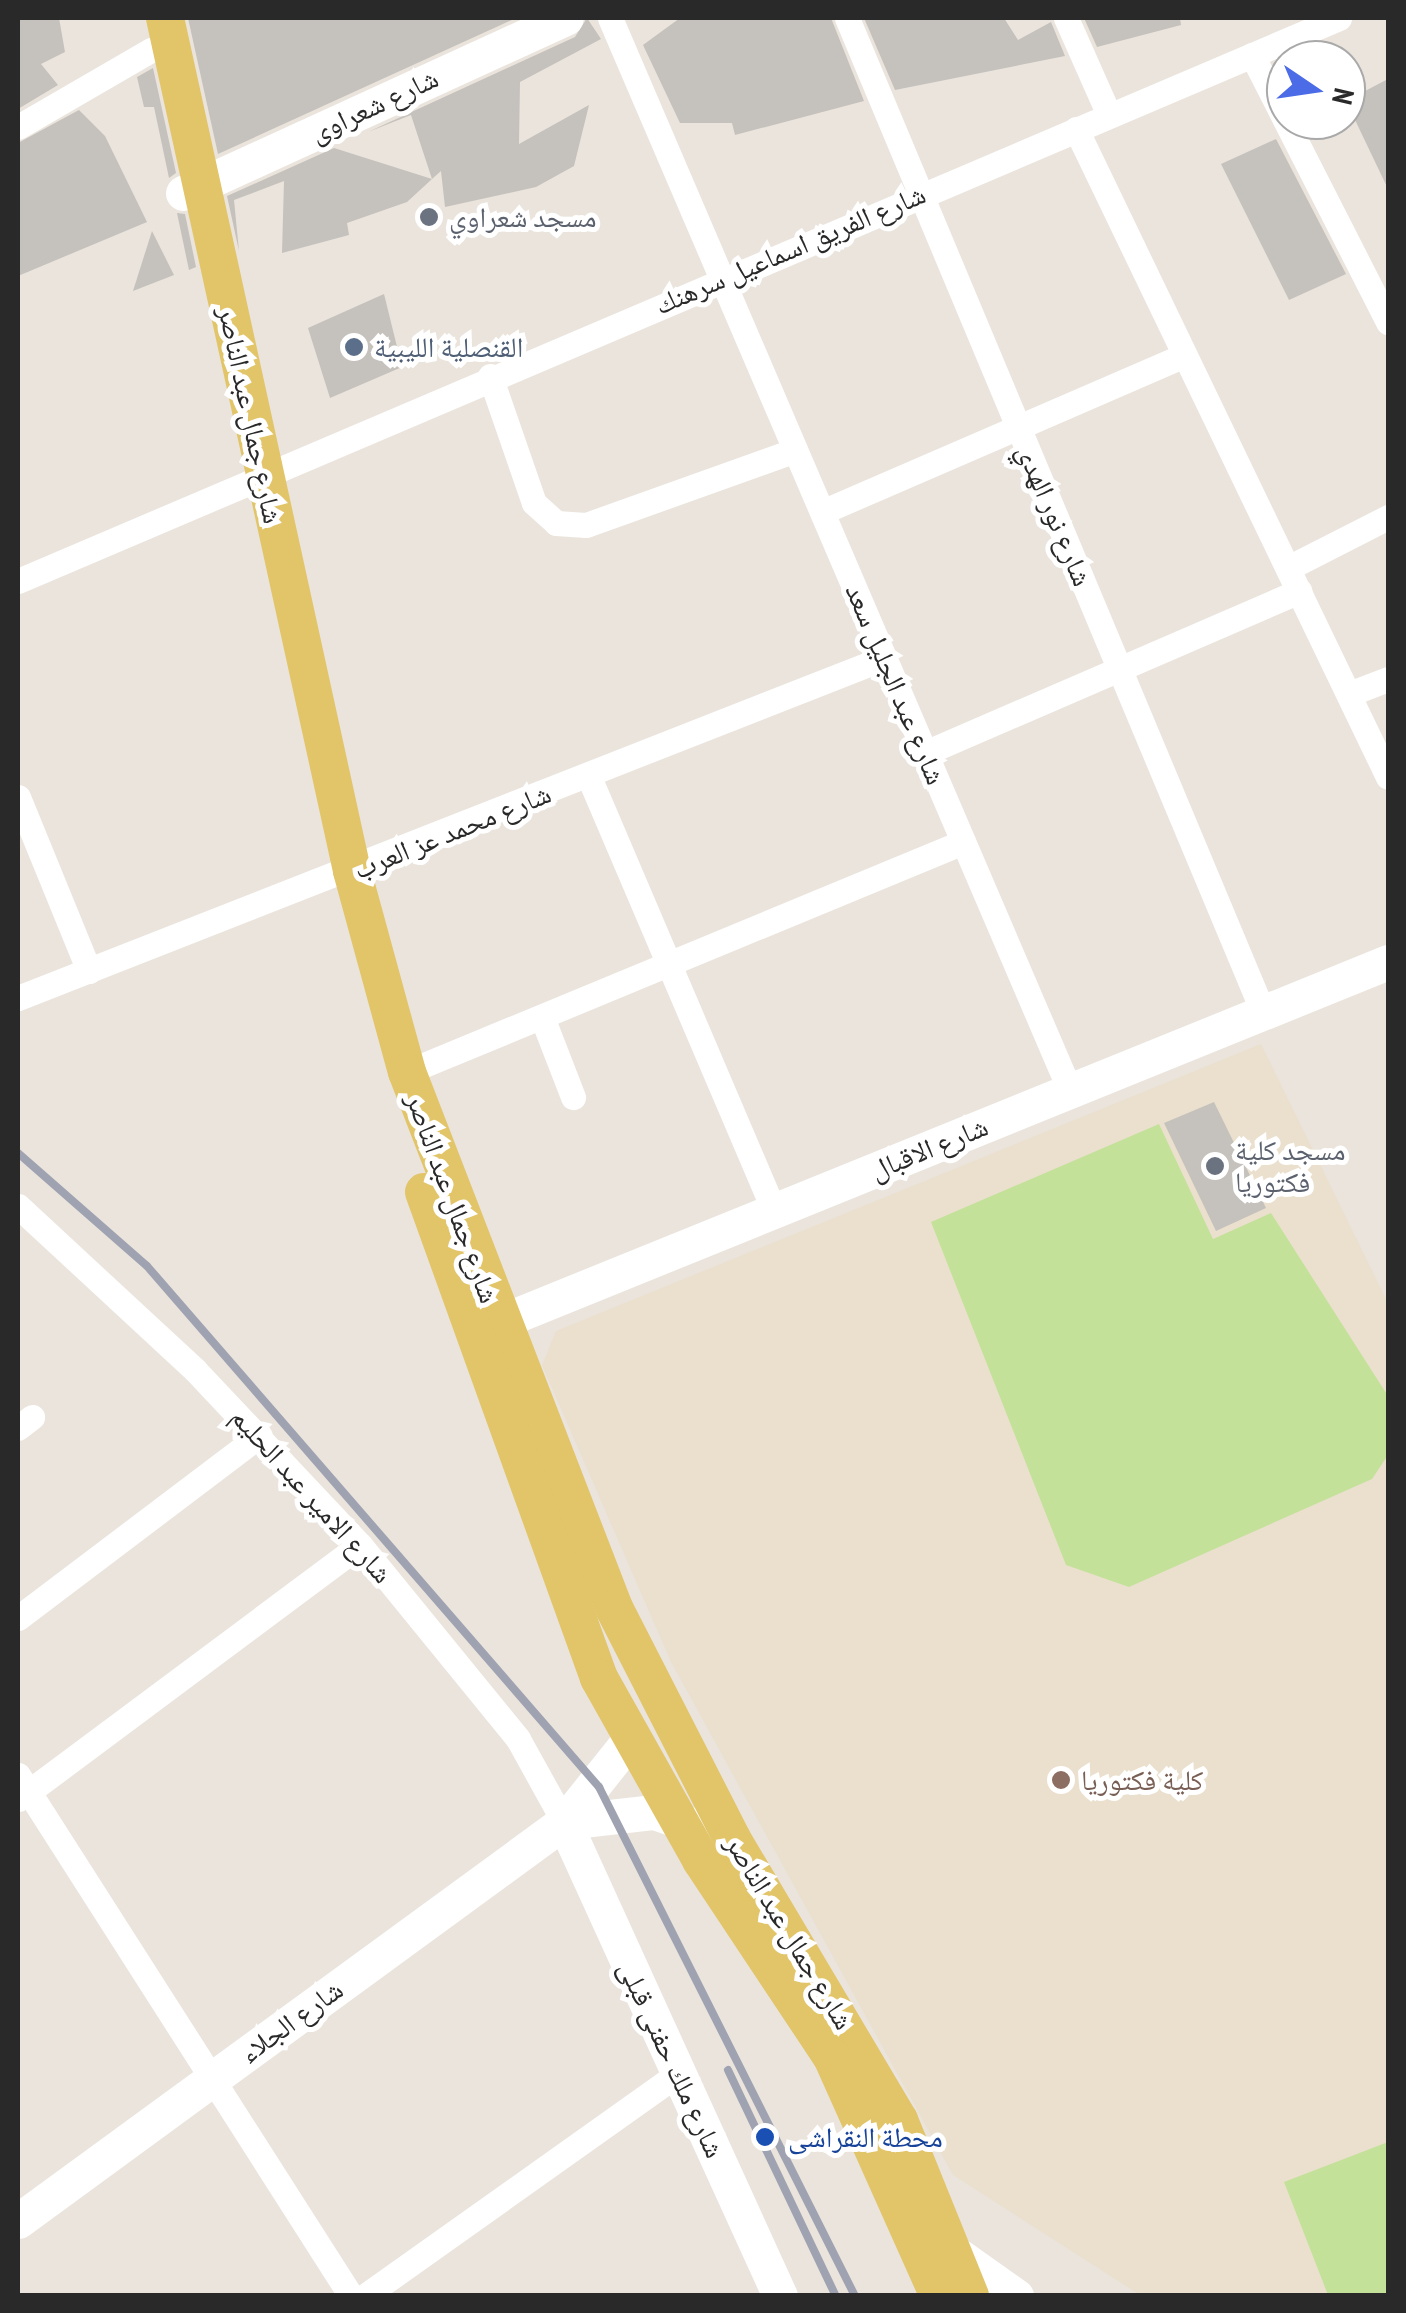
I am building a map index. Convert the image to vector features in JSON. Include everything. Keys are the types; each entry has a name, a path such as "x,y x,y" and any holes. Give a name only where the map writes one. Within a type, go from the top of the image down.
{"main road":[{"name":"شارع جمال عبد الناصر","path":"154,28 345,874 386,1073 484,1328 631,1738 674,1816 832,2057 939,2296"},
{"name":"شارع جمال عبد الناصر","path":"345,874 484,1328 666,1714 732,1839 861,2049 970,2296"},
{"path":"631,1738 666,1714"}],"street":[{"name":"شارع شعراوى","path":"192,189 566,18"},
{"name":"شارع عبد الجليل سعد","path":"610,18 1070,1091"},
{"name":"شارع نور الهدي","path":"847,18 1263,1012"},
{"path":"1066,18 1109,115"},
{"name":"شارع الفريق اسماعيل سرهنك","path":"18,581 255,484 490,376 1333,19"},
{"path":"18,127 154,28"},
{"path":"1252,55 1388,322"},
{"path":"1076,129 1388,777"},
{"path":"822,512 1185,354"},
{"path":"490,376 534,503 556,522 586,524 796,450"},
{"path":"925,752 1119,669 1294,580 1388,518"},
{"name":"شارع محمد عز العرب","path":"18,998 345,874 884,658"},
{"path":"1349,694 1388,679"},
{"path":"589,778 774,1212"},
{"path":"18,797 89,970"},
{"path":"407,1072 963,842"},
{"name":"شارع الاقبال","path":"484,1328 1388,962"},
{"path":"542,1017 573,1097"},
{"name":"شارع الامير عبد الحليم","path":"18,1206 260,1435 360,1545 518,1739 564,1822"},
{"path":"18,1618 260,1435"},
{"path":"351,2296 213,2078 21,1789 360,1545"},
{"name":"شارع الجلاء","path":"18,2221 564,1822 631,1738"},
{"name":"شارع الجلاء","path":"564,1822 632,1810 674,1816 732,1839"},
{"name":"شارع ملك حفنى قبلى","path":"564,1822 774,2293"},
{"path":"365,2296 679,2073"},
{"path":"951,2250 1016,2296"}],"shaded area":[{"name":"كلية فكتوريا","path":"1261,1044 1388,1303 1388,2295 1140,2295 953,2175 671,1662 542,1365 556,1331"}],"green space":[{"path":"1159,1124 1213,1239 1271,1213 1388,1396 1388,1455 1372,1479 1129,1587 1066,1565 931,1222"},
{"path":"1388,2142 1388,2295 1328,2295 1284,2182"}],"building":[{"path":"18,18 59,18 65,52 41,64 58,85 18,109"},
{"path":"188,18 516,18 218,154"},
{"path":"587,18 601,39 520,82 519,144 589,105 574,166 536,187 445,207 441,171 432,179 411,115 368,132 575,37"},
{"path":"680,18 831,18 864,101 735,135 732,123 680,123 643,45"},
{"path":"864,18 1004,18 1018,40 1051,22 1065,56 895,90"},
{"path":"1084,18 1180,18 1181,25 1097,47"},
{"path":"153,68 176,173 169,178 154,107 144,107 137,77"},
{"path":"1388,79 1388,189 1365,140 1366,91"},
{"path":"79,110 105,136 147,222 18,276 18,143"},
{"path":"1277,140 1346,274 1289,300 1221,164"},
{"path":"334,148 432,179 407,202 347,223 349,235 282,253 284,181 234,200 239,251 227,196"},
{"path":"177,213 185,214 196,267 189,270"},
{"path":"152,231 174,275 133,291"},
{"name":"القنصلية الليبية","path":"384,294 402,367 330,398 308,328"},
{"name":"مسجد كلية فكتوريا","path":"1214,1102 1266,1208 1216,1231 1164,1123"}],"railway":[{"path":"18,1153 147,1266 599,1787 855,2296"},
{"path":"728,2070 836,2296"}],"place":[{"name":"مسجد شعراوي","path":"429,217"},
{"name":"القنصلية الليبية","path":"354,347"},
{"name":"مسجد كلية فكتوريا","path":"1215,1166"},
{"name":"كلية فكتوريا","path":"1061,1780"},
{"name":"محطة النقراشى","path":"765,2137"}]}
